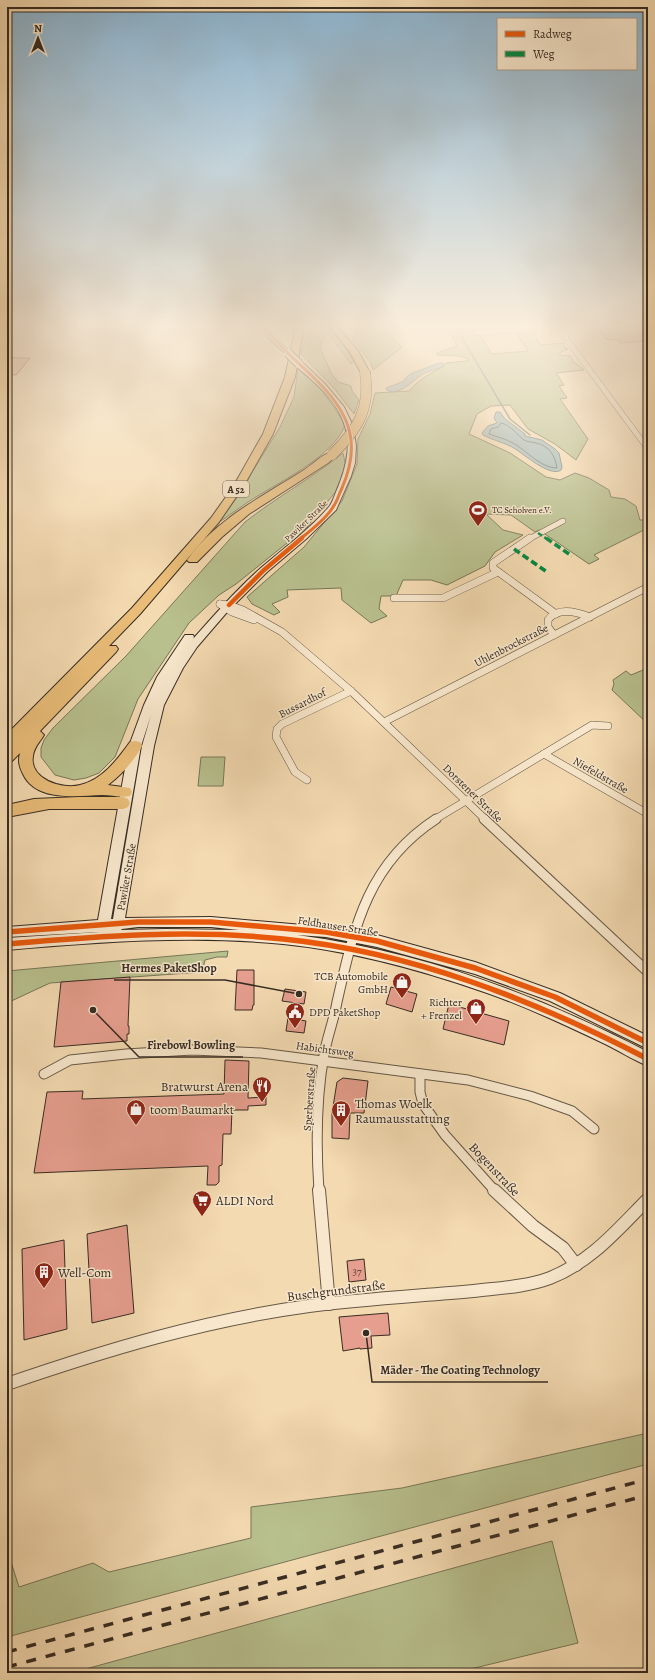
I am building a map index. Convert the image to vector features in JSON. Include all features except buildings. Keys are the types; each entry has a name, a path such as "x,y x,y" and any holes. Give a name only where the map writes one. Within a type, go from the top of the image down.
{"highway":[{"name":"A 52","path":"7,742 136,611 215,520 238,487 268,434 280,404"},
{"name":"A 52","path":"7,757 78,685 160,598 195,556 224,529 254,506 316,468 332,455 348,439 364,413 365,404"},
{"path":"78,685 68,702 34,737 27,750 25,763 28,773 38,783 51,788 111,790 129,797"},
{"path":"7,735 18,724 28,720"},
{"path":"76,790 98,784 109,777 119,767 134,746"},
{"path":"7,811 40,805 129,797"}],"street":[{"name":"Pawiker Straße","path":"105,931 129,797 134,746 149,705 162,677 191,634 303,537 333,508 351,464 352,446 349,426 336,404"},
{"path":"615,404 648,449"},
{"path":"556,614 493,568 493,563 538,533 563,521"},
{"path":"394,598 443,598 498,572"},
{"name":"Uhlenbrockstraße","path":"384,722 648,587"},
{"name":"Pawiker Straße","path":"105,931 118,924 130,858 129,797 148,746 159,705 178,667 193,645 225,606"},
{"name":"Dorstener Straße","path":"225,606 282,632 351,691 465,801 648,972"},
{"path":"554,635 549,630 548,624 550,618 556,614 569,611 584,614 590,617"},
{"name":"Bussardhof","path":"307,780 295,772 276,737 277,729 282,724 351,691"},
{"path":"465,801 592,725 608,726"},
{"name":"Niefeldstraße","path":"544,754 648,814"},
{"name":"Sperberstraße","path":"329,1304 318,1192 318,1126 324,1060 348,950 371,887 391,859 426,824 442,813 465,801"},
{"name":"Feldhauser Straße","path":"118,924 138,922 211,922 287,928 352,937 437,957 482,971 555,997 648,1042"},
{"name":"Feldhauser Straße","path":"7,944 105,931"},
{"name":"Feldhauser Straße","path":"7,932 105,931 233,936 323,944 423,968 471,982 551,1012 610,1038 648,1059"},
{"name":"Habichtsweg","path":"44,1074 70,1060 192,1050 261,1053 324,1060 468,1080 530,1096 572,1111 594,1129"},
{"name":"Bogenstraße","path":"420,1074 420,1092 423,1104 445,1135 499,1196 533,1226 563,1248 576,1265"},
{"name":"Buschgrundstraße","path":"7,1384 83,1358 137,1342 236,1318 329,1304 535,1283 554,1277 576,1265 594,1252 648,1199"}],"green space":[{"path":"291,404 332,404 345,425 339,437 317,459 248,502 218,523 243,489 280,427"},
{"path":"347,404 357,404 354,414"},
{"path":"372,404 564,404 588,439 576,460 555,444 528,429 510,405 491,406 477,414 469,434 510,453 546,477 560,480 575,473 589,478 609,490 611,497 625,499 636,506 640,520 648,520 648,528 594,555 599,559 589,564 539,530 535,532 511,515 486,514 503,530 523,535 495,552 485,566 447,585 431,580 403,580 396,596 381,596 379,609 387,616 371,623 342,600 341,588 287,590 288,597 272,604 280,612 274,615 252,604 247,597 304,547 342,501 357,464 358,439 370,414"},
{"path":"343,453 346,467 337,490 307,527 236,584 219,595 189,623 138,699 115,757 99,773 86,778 74,780 55,775 41,757 41,748 44,740 53,728 126,656 245,522"},
{"path":"648,668 648,724 612,690 614,684 613,680 626,671 631,675"},
{"path":"201,757 225,757 223,786 198,786"},
{"path":"228,951 227,957 217,957 205,960 202,972 50,983 7,1003 7,971"},
{"path":"648,1433 648,1464 7,1637 7,1560 10,1559 19,1587 93,1563 109,1572 251,1538 251,1507 402,1488"},
{"path":"552,1541 578,1643 454,1673 71,1673"}],"water":[{"path":"496,412 500,412 505,419 525,434 525,436 542,440 555,449 559,453 562,467 561,470 556,472 550,471 536,464 512,447 483,435 482,433 488,426 497,423 494,418"}],"waterway":[{"path":"501,404 510,419 530,435"}],"railway":[{"path":"7,1652 648,1479"},
{"path":"7,1667 648,1495"}],"marked path":[{"path":"538,533 572,556"},
{"path":"514,549 547,572"}],"cycle path":[{"path":"229,605 264,570 303,537 333,508 351,463 352,446 349,426 337,404"},
{"path":"7,932 138,922 211,922 326,932 377,941 475,968 555,997 648,1043"},
{"path":"7,944 165,934 244,936 323,944 407,962 490,988 571,1021 648,1059"}],"place":[{"name":"TC Scholven e.V.","path":"478,527"},
{"name":"Hermes PaketShop","path":"299,994"},
{"name":"TCB Automobile GmbH","path":"402,999"},
{"name":"Firebowl Bowling","path":"93,1010"},
{"name":"Richter + Frenzel","path":"476,1025"},
{"name":"DPD PaketShop","path":"295,1029"},
{"name":"Bratwurst Arena","path":"262,1103"},
{"name":"toom Baumarkt","path":"136,1126"},
{"name":"Thomas Woelk Raumausstattung","path":"341,1127"},
{"name":"ALDI Nord","path":"202,1217"},
{"name":"Well-Com","path":"44,1289"},
{"name":"Mäder - The Coating Technology","path":"366,1333"}]}
